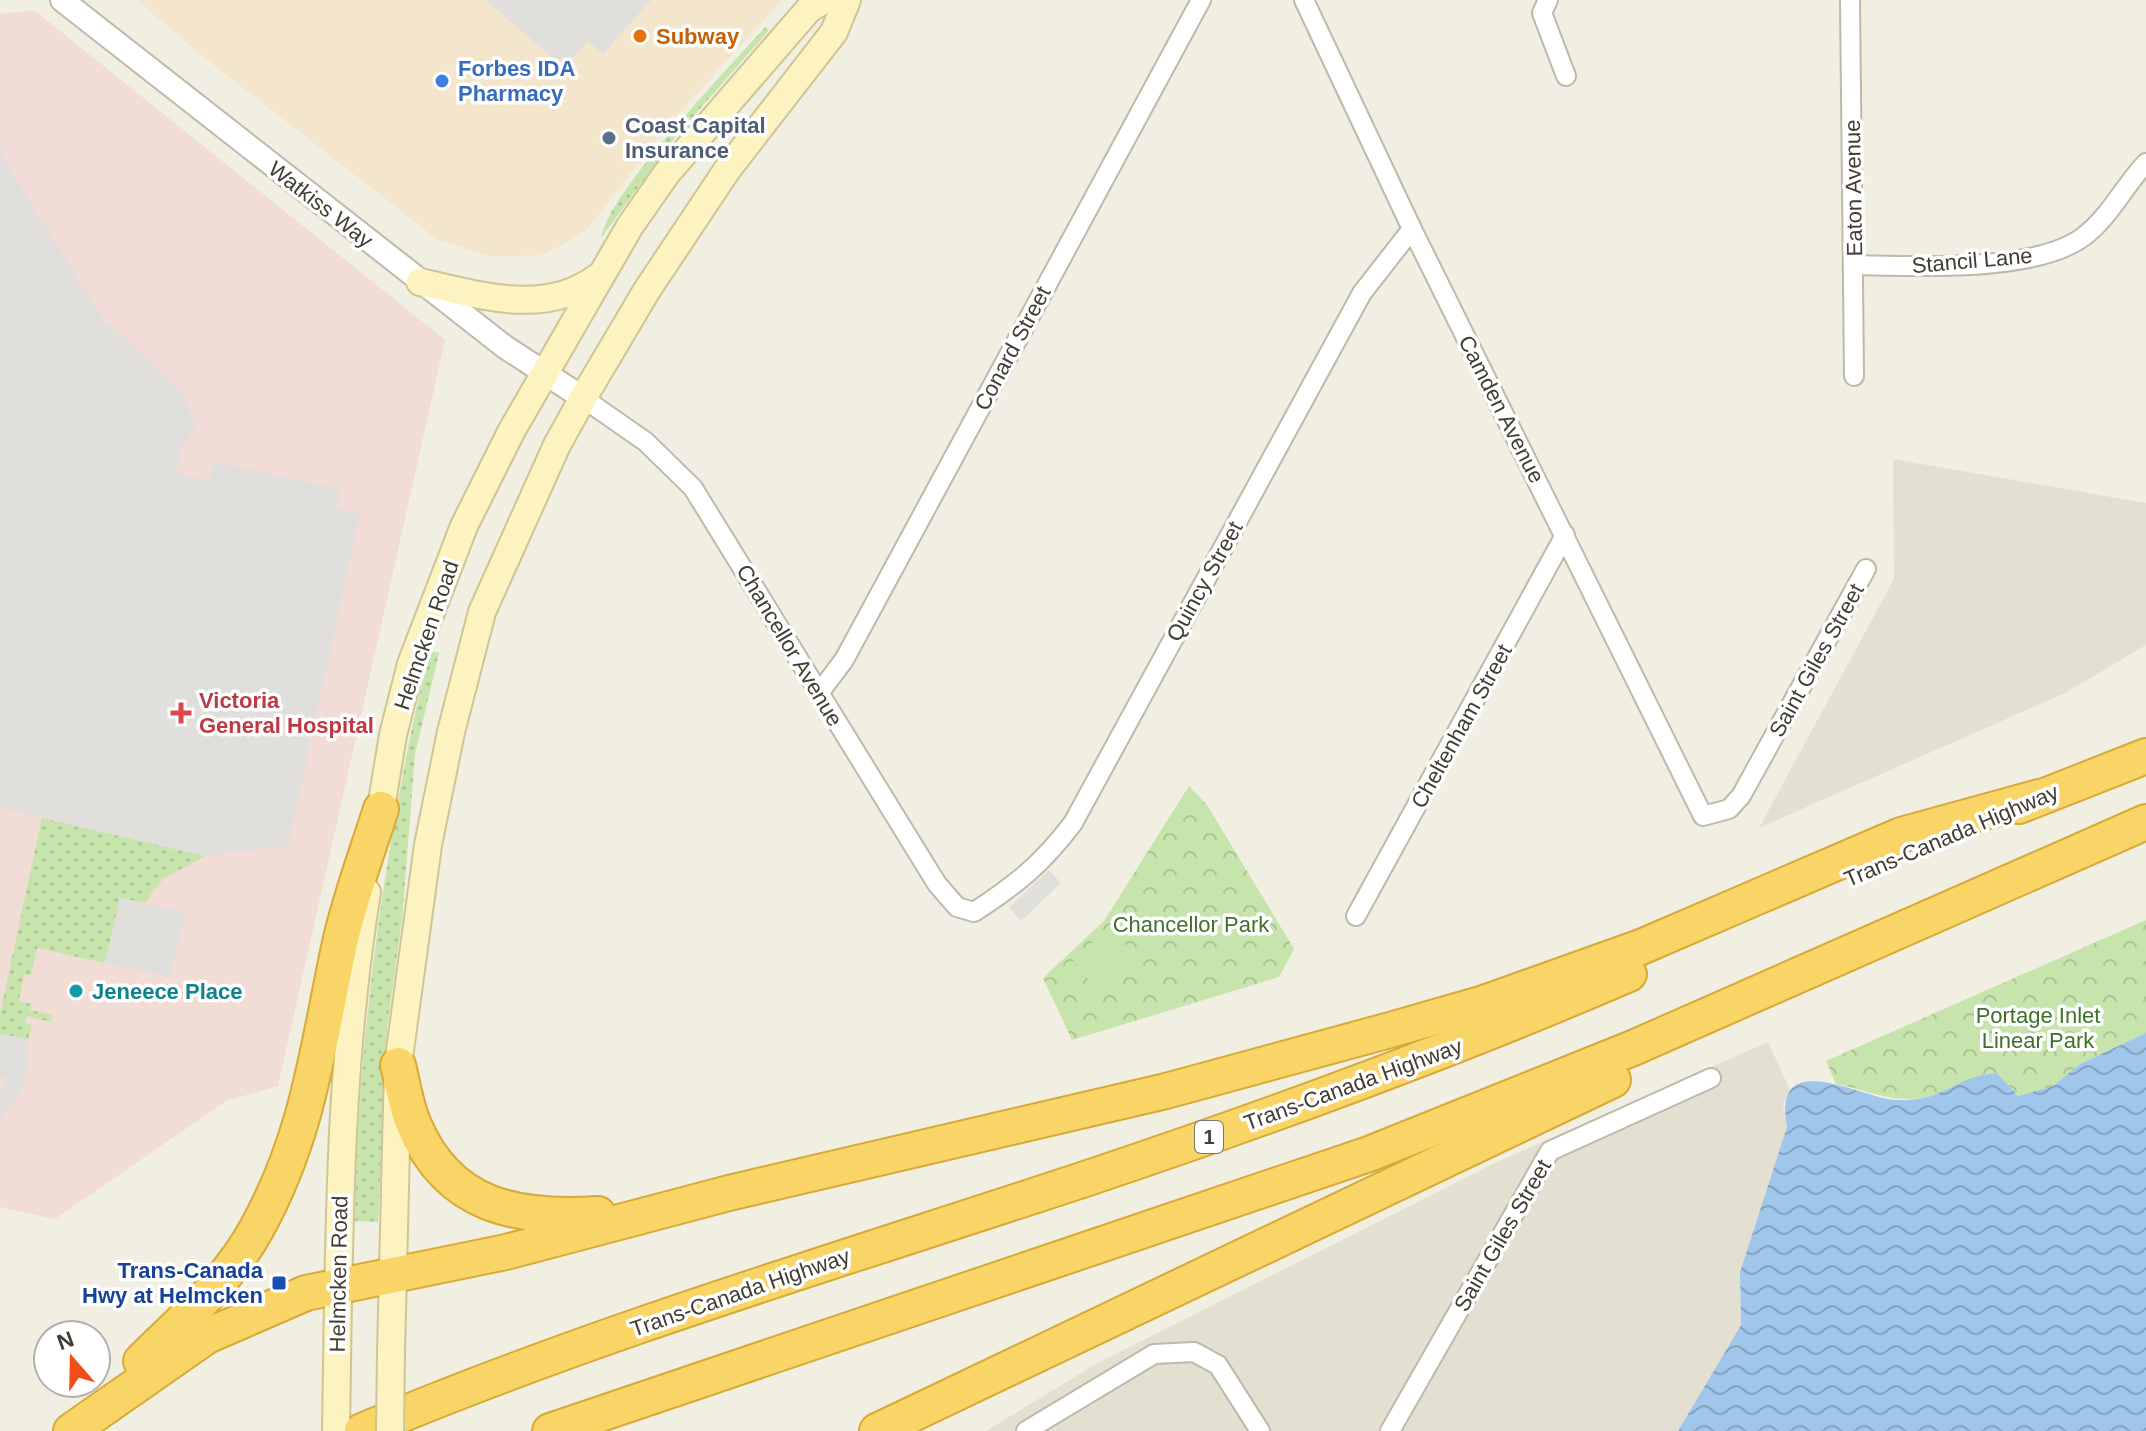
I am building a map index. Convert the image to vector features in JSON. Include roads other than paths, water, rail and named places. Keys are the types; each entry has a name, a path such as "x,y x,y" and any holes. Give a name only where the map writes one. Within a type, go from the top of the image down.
{"highway":[{"name":"Trans-Canada Highway","path":"362,1431 542,1359 1228,1130 1411,1064 2039,797 2146,756"},
{"path":"70,1431 207,1336 272,1305 337,1285 392,1277 629,1222 729,1193 1166,1091 1484,1003 1641,947 1901,835 2039,797"},
{"path":"70,1431 217,1285 251,1238 278,1188 306,1113 341,940 381,809"},
{"path":"550,1431 1396,1144 1633,1048 2146,822"},
{"path":"877,1431 1753,1014 2146,841"},
{"path":"398,1065 413,1123 426,1149 441,1170 485,1203 510,1212 545,1216 597,1214 729,1193"}],"main road":[{"name":"Helmcken Road","path":"390,1431 398,1065 428,845 451,732 482,612 557,445 647,290 727,170 834,32 847,0"},
{"name":"Helmcken Road","path":"336,1431 343,1088 355,965 403,696 441,583 464,526 545,373 601,275 667,173 817,4"},
{"path":"420,282 497,299 537,301 580,291 601,275"}],"street":[{"name":"Conard Street","path":"819,693 844,660 1201,0"},
{"name":"Camden Avenue","path":"1304,0 1412,229 1703,816"},
{"path":"1548,0 1542,13 1566,76"},
{"name":"Eaton Avenue","path":"1850,0 1854,376"},
{"name":"Watkiss Way","path":"60,1 420,282 583,398"},
{"name":"Stancil Lane","path":"1855,265 1942,267 2014,259 2066,247 2104,218 2146,163"},
{"name":"Quincy Street","path":"974,912 1016,886 1046,858 1073,823 1362,293 1412,229"},
{"name":"Chancellor Avenue","path":"583,398 646,442 693,488 937,884 957,907 974,912"},
{"name":"Cheltenham Street","path":"1356,916 1565,535"},
{"name":"Saint Giles Street","path":"1703,816 1717,815 1741,796 1866,569"},
{"name":"Saint Giles Street","path":"1390,1431 1550,1151 1711,1078"},
{"path":"1026,1431 1154,1354 1194,1352 1218,1365 1260,1431"}],"water":[{"path":"2146,1033 2146,1431 1678,1431 1741,1325 1740,1272 1787,1127 1785,1104 1791,1089 1802,1083 1817,1082 1887,1099 1911,1100 1934,1095 1978,1076 1998,1074 2018,1096 2053,1086 2080,1064"}],"place":[{"name":"Subway","path":"640,36"},
{"name":"Forbes IDA Pharmacy","path":"442,81"},
{"name":"Coast Capital Insurance","path":"609,138"},
{"name":"Victoria General Hospital","path":"181,713"},
{"name":"Jeneece Place","path":"76,991"},
{"name":"Trans-Canada Hwy at Helmcken","path":"279,1283"}],"park label":[{"name":"Chancellor Park","path":"1191,924"},
{"name":"Portage Inlet Linear Park","path":"2038,1028"}]}
